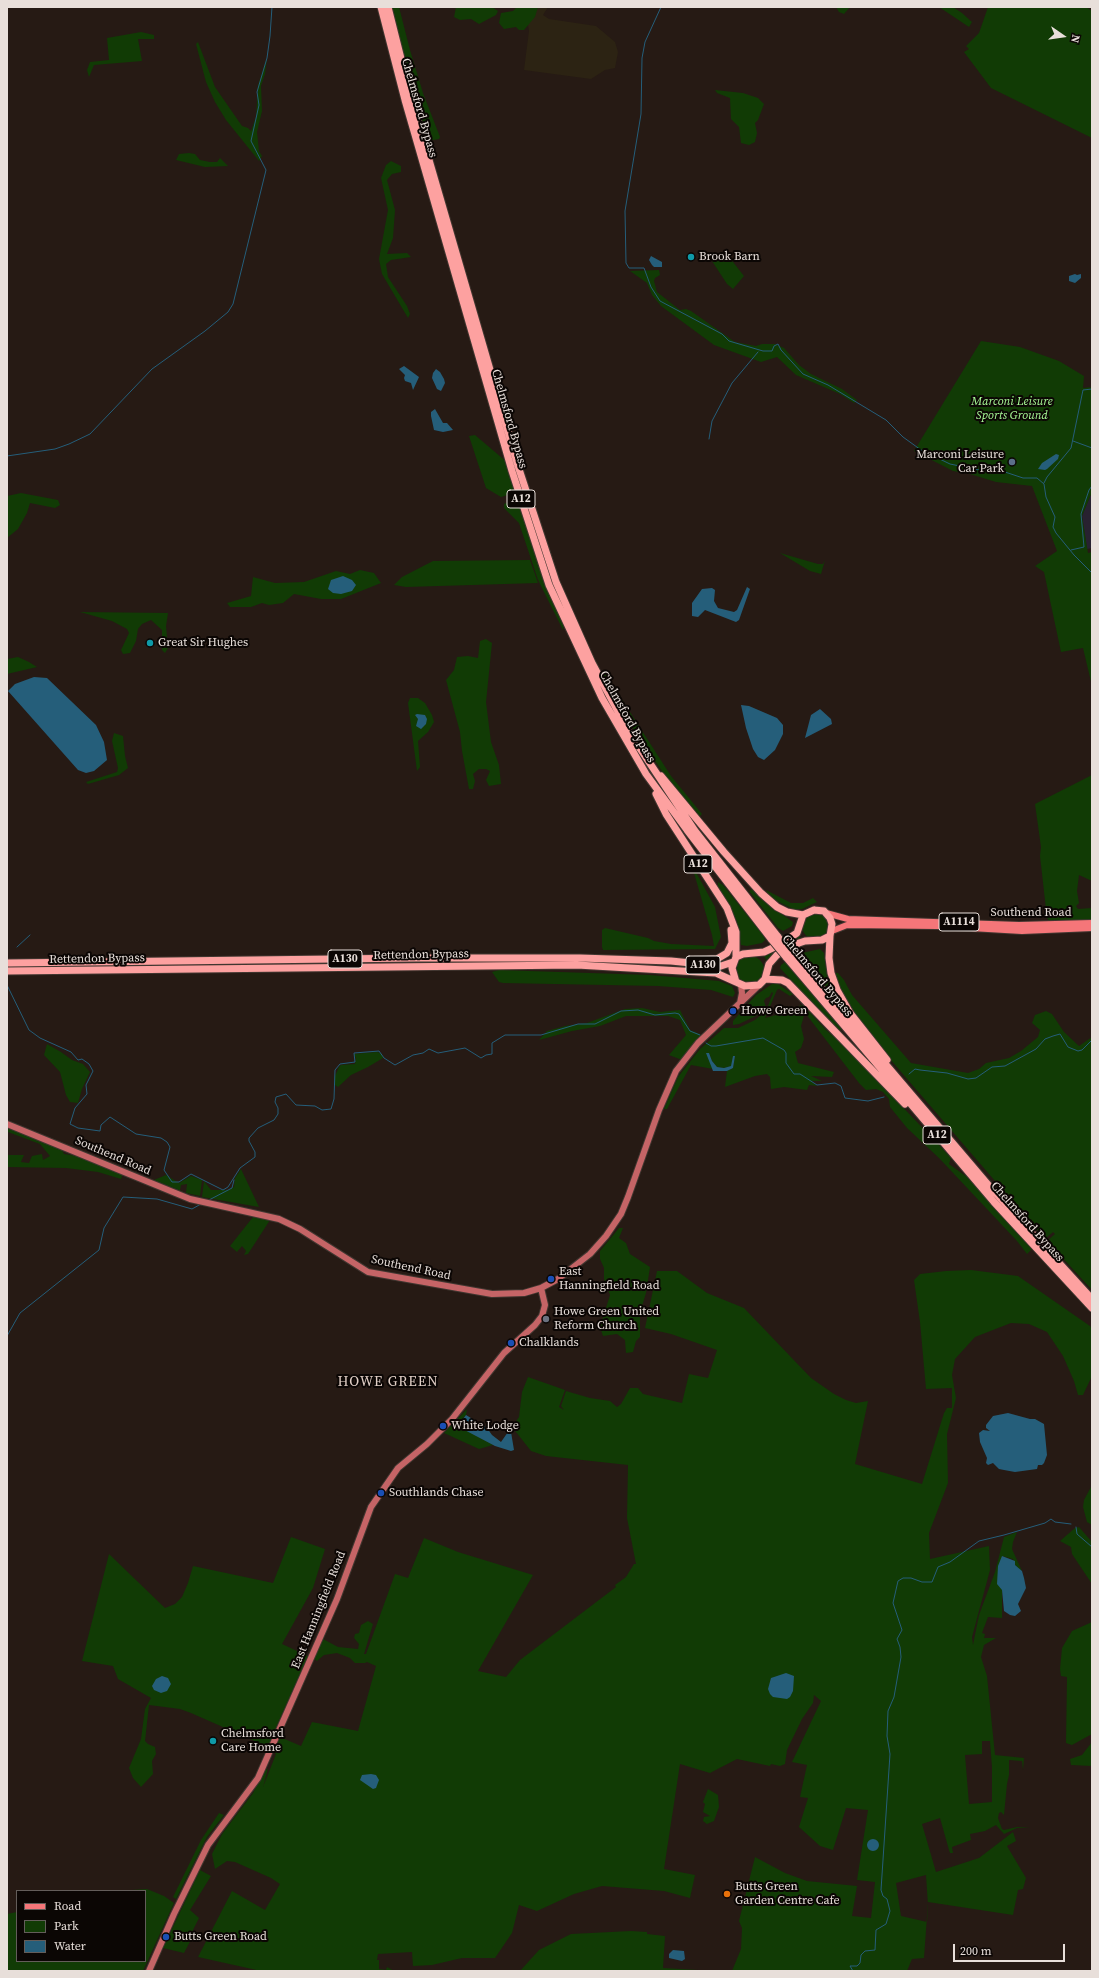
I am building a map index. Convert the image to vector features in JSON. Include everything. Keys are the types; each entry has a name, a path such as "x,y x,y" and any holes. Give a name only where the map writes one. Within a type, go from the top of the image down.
{"highway":[{"name":"Chelmsford Bypass","path":"380,7 405,100 510,463 549,585 596,686 646,774 687,830 775,938"},
{"name":"Chelmsford Bypass","path":"388,7 411,98 518,466 556,582 592,663 613,703 647,759 695,831 789,956 994,1202 1092,1308"},
{"name":"A12","path":"647,759 761,894 777,907 787,912 802,915"},
{"name":"A12","path":"646,774 666,814 732,919 737,942 735,960"},
{"name":"A12","path":"671,961 722,957 730,948 732,943 729,923 712,886"},
{"path":"735,960 733,974 739,983 748,987 758,985 764,979 769,964 777,954 799,943 805,941 822,940 831,934 832,924 826,913 814,910 802,915"},
{"name":"Rettendon Bypass","path":"7,963 416,958 580,958 671,961 721,966 735,960 743,954 764,952 780,945 797,933 802,915"},
{"name":"A12","path":"831,934 829,958 831,973 837,990 850,1013 990,1187"},
{"name":"Chelmsford Bypass","path":"789,956 990,1187 1092,1300"},
{"name":"Rettendon Bypass","path":"7,971 577,964 716,973 739,983"},
{"name":"A12","path":"764,979 782,980 795,989 964,1166"}],"main road":[{"name":"Southend Road","path":"826,913 848,918 1002,924 1092,923"},
{"name":"Southend Road","path":"831,934 847,925 937,926 1022,931 1092,928"}],"street":[{"path":"739,983 742,993 740,1003"},
{"path":"740,1003 758,985"},
{"name":"Southend Road","path":"7,1124 190,1200 279,1218 368,1272 492,1294 514,1294 541,1288 558,1279 598,1247 614,1225 628,1197 668,1086 682,1063 698,1043 740,1003"},
{"name":"East Hanningfield Road","path":"149,1971 174,1914 208,1845 258,1778 338,1599 371,1507 398,1468 427,1444 452,1419 504,1353 538,1321 544,1310 541,1288"}],"shaded area":[{"path":"525,7 548,7 543,15 549,19 596,26 615,42 618,52 615,68 605,70 591,79 524,70 529,31"},
{"path":"1092,492 1092,548 1087,549 1082,516"}],"green space":[{"path":"391,7 399,7 423,93 440,137 439,139 428,141"},
{"path":"456,7 492,7 498,11 496,15 479,24 471,19 460,20 454,17"},
{"path":"517,7 538,7 535,17 524,30 519,30 516,27 504,29 499,23 501,13 513,11"},
{"path":"836,7 850,7 844,14 839,12"},
{"path":"939,7 953,7 972,22 969,27"},
{"path":"988,7 1086,7 1092,11 1092,138 991,88 964,52 969,49 966,46 979,33"},
{"path":"141,32 154,35 154,39 138,39 142,61 94,65 89,77 87,70 90,62 109,60 107,38"},
{"path":"198,42 215,87 242,126 251,131 256,117 258,85 267,58 265,74 261,86 262,111 257,132 259,151 262,156 259,161 226,120 215,102 206,82 196,44"},
{"path":"715,90 743,93 758,98 764,104 758,120 755,123 757,133 755,142 749,145 741,143 739,127 731,119 730,98 717,93"},
{"path":"179,154 195,154 200,160 210,162 217,162 220,158 228,166 205,167 176,160"},
{"path":"391,161 401,166 401,172 392,174 387,180 395,210 393,238 387,254 407,253 411,257 391,260 386,264 388,277 407,306 410,314 408,318 382,274 379,259 388,210 381,178 386,165"},
{"path":"726,253 744,276 733,289 727,284 712,261"},
{"path":"659,270 660,275 655,278 654,281 657,292 680,310 686,309 691,311 735,342 756,346 762,344 775,344 784,348 799,365 811,374 842,389 857,400 854,403 840,394 796,375 777,357 761,362 714,345 661,306 652,295 647,283 630,271"},
{"name":"Marconi Leisure Sports Ground","path":"981,341 1020,347 1059,361 1084,376 1083,388 1092,387 1092,492 1082,516 1088,553 1092,552 1092,686 1083,648 1061,652 1044,572 1035,566 1057,551 1032,486 996,482 970,474 953,471 914,451"},
{"path":"475,435 508,463 517,492 501,497 486,488 469,436"},
{"path":"21,493 58,500 60,505 55,508 30,503 27,513 18,529 7,538 7,496"},
{"path":"508,502 520,502 564,624 563,630 538,580 519,523 504,508 504,504"},
{"path":"780,553 818,564 823,564 825,560 821,574 810,571"},
{"path":"530,560 538,583 406,587 394,585 402,577 433,561"},
{"path":"360,570 374,573 381,583 341,599 321,599 294,594 283,603 269,605 262,603 251,607 230,607 227,603 251,596 253,577 275,583 304,582 336,571 350,574"},
{"path":"80,612 168,613 166,626 168,648 165,653 162,650 162,630 151,620 142,624 138,629 136,641 130,653 123,654 121,650 129,633 127,629 112,621"},
{"path":"486,639 492,643 486,702 491,742 499,765 501,784 489,786 486,780 490,771 486,769 479,769 473,774 475,781 473,789 469,789 460,732 446,680 454,670 457,657 468,656 478,658 480,641"},
{"path":"18,657 37,667 7,674 7,659"},
{"path":"605,673 671,776 702,814 699,817 664,774 635,732 608,686 603,674"},
{"path":"410,698 418,698 425,703 434,722 428,732 418,741 420,767 417,771 408,703"},
{"path":"114,733 123,736 128,768 119,775 88,784 86,782 117,772 118,768 112,741"},
{"path":"1092,775 1092,881 1079,875 1077,891 1079,903 1076,906 1078,909 1092,908 1092,921 1052,923 1047,918 1040,856 1041,847 1035,804"},
{"path":"694,873 697,874 715,907 721,937 715,949 603,950 602,930 605,928 671,944 714,946"},
{"path":"718,882 723,885 763,935 765,940 762,943 747,946 741,945 737,921 718,887"},
{"path":"752,889 773,908 793,922 792,926 783,931 778,928 749,891"},
{"path":"766,890 791,903 803,903 813,898 817,902 802,909 793,909 777,901 769,895"},
{"path":"815,913 824,917 828,926 824,935 815,939 806,935 802,926 806,917"},
{"path":"798,934 802,939 768,962 763,955"},
{"path":"820,949 824,953 827,976 837,995 834,998 811,968 802,953"},
{"path":"750,956 760,960 764,970 760,980 750,984 740,980 736,970 740,960"},
{"path":"785,962 841,1028 841,1030 838,1031 780,968"},
{"path":"499,970 650,975 719,981 732,986 735,993 733,997 711,990 658,986 503,983 499,982 492,972"},
{"path":"833,973 838,973 844,980 852,995 911,1063 968,1073 979,1069 986,1063 1009,1058 1021,1051 1038,1037 1040,1030 1032,1023 1035,1015 1046,1011 1052,1014 1064,1032 1079,1046 1092,1037 1092,1290 1047,1241 1055,1234 1053,1232 1045,1239 883,1051 844,998"},
{"path":"772,984 778,984 793,994 790,996 779,989 777,990 765,1018 791,1011 804,1016 801,1026 804,1039 801,1048 795,1052 798,1063 834,1072 832,1077 811,1076 822,1081 811,1081 817,1086 809,1085 807,1090 784,1087 771,1089 770,1077 767,1074 755,1076 725,1087 727,1071 733,1068 735,1056 733,1056 732,1066 724,1068 717,1067 712,1061 709,1053 707,1053 713,1069 691,1065 667,1109 664,1109 678,1077 700,1049 724,1028 738,1028 755,1020 766,1011 773,993 772,992 764,1001 766,1007 756,1016 739,1024 733,1025 733,1021 756,995"},
{"path":"799,1005 804,1006 826,1030 843,1045 951,1158 949,1164 967,1177 1032,1249 1027,1254 1017,1241 939,1158 907,1128 890,1107 889,1099 883,1092 876,1089 866,1090 859,1083"},
{"path":"642,1008 660,1012 680,1010 690,1030 700,1034 701,1039 682,1060 669,1055 686,1035 680,1020 668,1016 626,1016 600,1026 572,1031 539,1040 547,1031 565,1026 587,1023 625,1009"},
{"path":"47,1044 72,1060 83,1064 90,1072 82,1089 78,1103 70,1102 66,1095 60,1072 44,1055"},
{"path":"377,1052 382,1054 383,1058 351,1075 338,1087 335,1085 335,1076 339,1067 341,1065 355,1064 356,1058 354,1054"},
{"path":"7,1125 61,1148 64,1154 84,1157 123,1173 121,1179 98,1172 66,1168 7,1167 7,1155 24,1155 21,1162 29,1163 32,1156 42,1154 43,1160 50,1156 40,1144 8,1132 7,1135"},
{"path":"241,1169 259,1207 202,1197 204,1181 211,1190 229,1190 234,1187 235,1178"},
{"path":"166,1175 179,1183 191,1176 202,1180 200,1196 186,1193 187,1184 181,1185 180,1190 184,1192 154,1180"},
{"path":"253,1217 270,1220 248,1254 244,1255 246,1251 242,1246 237,1252 230,1246"},
{"path":"619,1228 623,1228 619,1238 626,1243 630,1254 650,1267 646,1293 640,1313 640,1337 636,1341 633,1352 626,1353 625,1340 617,1334 603,1336 600,1327 610,1295 604,1279 604,1268 600,1259 600,1251"},
{"path":"971,1270 1018,1276 1090,1326 1092,1329 1092,1376 1083,1395 1078,1395 1074,1381 1063,1356 1047,1332 1029,1324 1011,1323 975,1337 955,1359 952,1375 956,1398 947,1434 948,1483 929,1533 930,1559 989,1546 990,1570 972,1637 973,1645 979,1615 995,1572 1004,1537 1017,1532 1012,1549 1022,1571 1015,1565 1013,1559 1002,1556 1002,1618 988,1617 982,1633 985,1634 984,1638 996,1638 984,1645 981,1657 987,1676 995,1755 1024,1758 1023,1770 1022,1761 1009,1760 1009,1775 1004,1815 1001,1812 999,1813 998,1818 1002,1829 1004,1830 1017,1827 1030,1827 1017,1828 1004,1834 996,1825 985,1831 970,1834 971,1840 952,1847 953,1853 950,1853 940,1818 922,1824 936,1872 979,1858 1013,1832 1016,1841 1007,1846 1026,1878 1023,1889 1018,1890 1013,1915 928,1903 926,1875 896,1883 901,1916 927,1922 924,1958 912,1959 907,1971 732,1971 741,1949 742,1928 739,1921 755,1857 785,1873 807,1881 857,1886 852,1916 871,1918 875,1882 857,1880 868,1810 846,1808 833,1850 820,1846 799,1827 808,1798 800,1797 807,1765 792,1762 821,1701 814,1695 813,1703 802,1719 787,1750 785,1764 780,1766 771,1764 770,1766 737,1759 710,1773 680,1764 664,1869 695,1875 690,1898 664,1891 602,1886 574,1894 537,1911 519,1905 512,1933 495,1958 462,1958 432,1965 413,1966 412,1952 378,1954 377,1960 379,1960 379,1969 386,1970 387,1967 394,1971 261,1971 198,1957 232,1891 265,1910 280,1884 271,1878 235,1862 227,1861 215,1869 212,1854 222,1834 253,1793 265,1770 268,1769 263,1787 276,1754 272,1751 273,1749 191,1713 180,1709 149,1705 145,1741 155,1747 156,1754 152,1761 153,1774 141,1787 133,1778 129,1768 141,1739 145,1709 151,1698 118,1679 113,1666 82,1661 109,1554 165,1608 175,1604 182,1597 193,1566 273,1583 291,1537 325,1549 313,1588 282,1644 308,1656 273,1734 301,1746 312,1722 358,1731 376,1666 367,1662 355,1663 350,1658 337,1653 324,1655 317,1661 314,1659 323,1639 338,1647 358,1649 359,1644 354,1638 355,1634 359,1633 361,1625 368,1621 373,1624 364,1654 366,1654 395,1574 408,1578 424,1538 458,1552 533,1575 478,1671 506,1677 520,1660 616,1587 615,1585 626,1577 634,1564 636,1564 627,1518 628,1465 546,1456 531,1451 512,1427 519,1417 522,1392 528,1377 565,1390 559,1407 564,1410 561,1406 566,1391 590,1398 610,1401 617,1407 621,1404 630,1388 638,1388 643,1394 682,1403 689,1374 708,1378 717,1350 671,1334 645,1328 657,1271 677,1271 707,1293 744,1308 811,1378 834,1394 846,1400 856,1403 868,1401 855,1464 922,1484 944,1413 947,1408 952,1408 952,1388 926,1389 920,1322 914,1280 920,1274","holes":["982,1741 990,1741 992,1802 969,1804 965,1755 982,1754"]},
{"path":"467,1409 466,1415 457,1425 493,1445 479,1449 444,1433"},
{"path":"1092,1485 1092,1525 1087,1522 1083,1507 1084,1500"},
{"path":"1079,1527 1092,1542 1092,1584 1072,1554 1071,1547 1060,1541 1075,1528"},
{"path":"1092,1622 1092,1734 1072,1745 1066,1743 1067,1677 1061,1676 1060,1669 1062,1648 1072,1631"},
{"path":"1092,1742 1092,1766 1071,1765 1070,1759 1082,1755"},
{"path":"708,1789 718,1795 719,1807 714,1821 707,1824 703,1821 704,1817 710,1816 703,1812 705,1804 703,1802"},
{"path":"219,1813 224,1815 207,1837 176,1899 173,1897 201,1840"},
{"path":"200,1870 211,1876 190,1910 199,1918 192,1932 194,1934 184,1953 163,1948"},
{"path":"147,1889 164,1896 174,1903 143,1971 7,1971 7,1914 16,1912 16,1962 146,1962 146,1890 132,1890"},
{"path":"631,1931 647,1932 647,1934 665,1936 663,1968 715,1971 520,1971 539,1950 571,1934"}],"water":[{"path":"651,256 662,262 662,267 654,267 652,265 649,260"},
{"path":"1081,274 1081,278 1075,283 1069,281 1069,276"},
{"path":"404,366 419,377 413,390 411,383 405,381 405,375 399,369"},
{"path":"436,369 440,372 445,383 441,391 437,389 432,378"},
{"path":"435,409 443,423 447,423 453,430 443,432 434,430 431,412"},
{"path":"1056,454 1059,455 1058,459 1047,469 1038,469 1042,463"},
{"path":"343,576 352,580 356,585 352,591 341,594 333,593 328,589 331,580"},
{"path":"747,587 750,589 739,620 736,622 705,610 698,617 692,616 692,603 702,589 712,588 715,590 714,601 718,608 734,612 737,610"},
{"path":"34,677 47,678 96,725 104,742 107,760 94,771 86,773 78,770 8,691 15,684"},
{"path":"741,705 749,706 777,718 783,725 783,734 775,750 764,760 758,757 753,749 746,728"},
{"path":"820,709 831,719 832,724 805,738 811,715"},
{"path":"415,715 425,715 427,719 426,724 421,729 416,726 418,719"},
{"path":"706,1053 709,1053 712,1061 717,1067 724,1068 731,1066 733,1056 735,1056 733,1068 727,1071 713,1071"},
{"path":"1008,1413 1035,1419 1044,1424 1047,1455 1044,1463 1042,1465 1038,1465 1037,1469 1015,1472 999,1469 993,1463 988,1465 986,1463 987,1458 980,1442 979,1433 983,1430 990,1431 986,1428 986,1425 993,1416"},
{"path":"466,1415 487,1428 492,1435 501,1442 508,1432 511,1432 514,1450 511,1451 495,1446 457,1426 456,1425 460,1423"},
{"path":"1002,1556 1015,1561 1015,1565 1022,1571 1024,1578 1026,1588 1018,1604 1021,1611 1015,1616 1004,1611 1002,1590 997,1584 998,1566"},
{"path":"786,1673 794,1676 793,1691 790,1697 787,1699 773,1697 768,1689 771,1678"},
{"path":"162,1676 168,1678 171,1684 167,1691 161,1693 154,1690 152,1686 156,1679"},
{"path":"362,1775 376,1775 379,1780 376,1788 373,1789 360,1780"},
{"path":"873,1839 877,1841 879,1845 877,1849 873,1851 869,1849 867,1845 869,1841"},
{"path":"673,1950 684,1951 685,1959 682,1961 669,1958 669,1954"}],"waterway":[{"path":"7,456 55,449 90,434 152,369 205,331 228,312 233,304 266,170 251,141 259,105 257,92 267,58 272,7"},
{"path":"661,7 645,42 642,58 641,114 625,211 626,263 629,268 644,268 651,287 660,301 722,334 729,341 763,351 772,351 774,346 778,344 781,350 803,374 828,385 886,420 903,437 921,450 950,464 984,471 1002,471 1023,478 1037,478 1044,484 1046,497 1055,517 1053,527 1056,533 1074,555 1092,573"},
{"path":"709,439 712,421 732,383 758,352"},
{"path":"1044,483 1047,477 1071,448 1083,390 1092,389"},
{"path":"1073,441 1092,448"},
{"path":"1071,550 1084,547 1081,514 1089,490 1092,486"},
{"path":"17,947 30,935"},
{"path":"7,985 29,1030 40,1038 71,1052 78,1060 82,1059 89,1064 93,1071 86,1085 87,1094 75,1108 70,1124 78,1128 100,1131 101,1125 110,1117 136,1134 161,1138 167,1142 170,1147 164,1170 172,1182 179,1182 191,1174 223,1190 228,1187 240,1168 255,1157 255,1152 249,1138 258,1128 274,1120 278,1114 278,1108 275,1102 276,1097 286,1094 296,1105 315,1106 322,1110 331,1109 334,1099 335,1070 340,1064 355,1062 354,1053 379,1051 384,1058 395,1065 413,1055 423,1053 429,1049 438,1053 465,1048 481,1058 492,1054 492,1043 505,1035 541,1035 578,1024 595,1024 621,1011 638,1010 655,1015 679,1014 690,1031 700,1035"},
{"path":"909,1074 915,1069 947,1073 968,1079 976,1078 992,1067 1005,1066 1036,1049 1045,1039 1053,1036 1060,1034 1068,1047 1078,1051 1082,1050 1092,1040"},
{"path":"706,1043 711,1046 716,1046 763,1038 784,1050 786,1053 786,1063 794,1074 800,1074 817,1085 835,1083 841,1086 845,1098 868,1101 884,1097"},
{"path":"209,1200 232,1188 234,1180"},
{"path":"7,1336 20,1313 99,1250 104,1228 123,1197 157,1199 192,1209 201,1204"},
{"path":"853,1971 850,1966 857,1966 860,1963 861,1955 865,1951 875,1950 876,1930 886,1924 890,1911 887,1899 883,1896 881,1890 890,1754 887,1736 888,1711 894,1697 901,1657 897,1639 902,1630 893,1603 898,1581 903,1578 911,1578 922,1582 932,1582 938,1567 950,1562 979,1541 1045,1523 1051,1519 1055,1522 1071,1524"},
{"path":"1076,1527 1077,1534 1092,1547"}],"place":[{"name":"Brook Barn","path":"691,257"},
{"name":"Marconi Leisure Car Park","path":"1012,462"},
{"name":"Great Sir Hughes","path":"150,643"},
{"name":"Howe Green","path":"733,1011"},
{"name":"East Hanningfield Road","path":"551,1279"},
{"name":"Howe Green United Reform Church","path":"546,1319"},
{"name":"Chalklands","path":"511,1343"},
{"name":"White Lodge","path":"443,1426"},
{"name":"Southlands Chase","path":"381,1493"},
{"name":"Chelmsford Care Home","path":"213,1741"},
{"name":"Butts Green Garden Centre Cafe","path":"727,1894"},
{"name":"Butts Green Road","path":"166,1937"}],"district":[{"name":"HOWE GREEN","path":"388,1382"}]}
